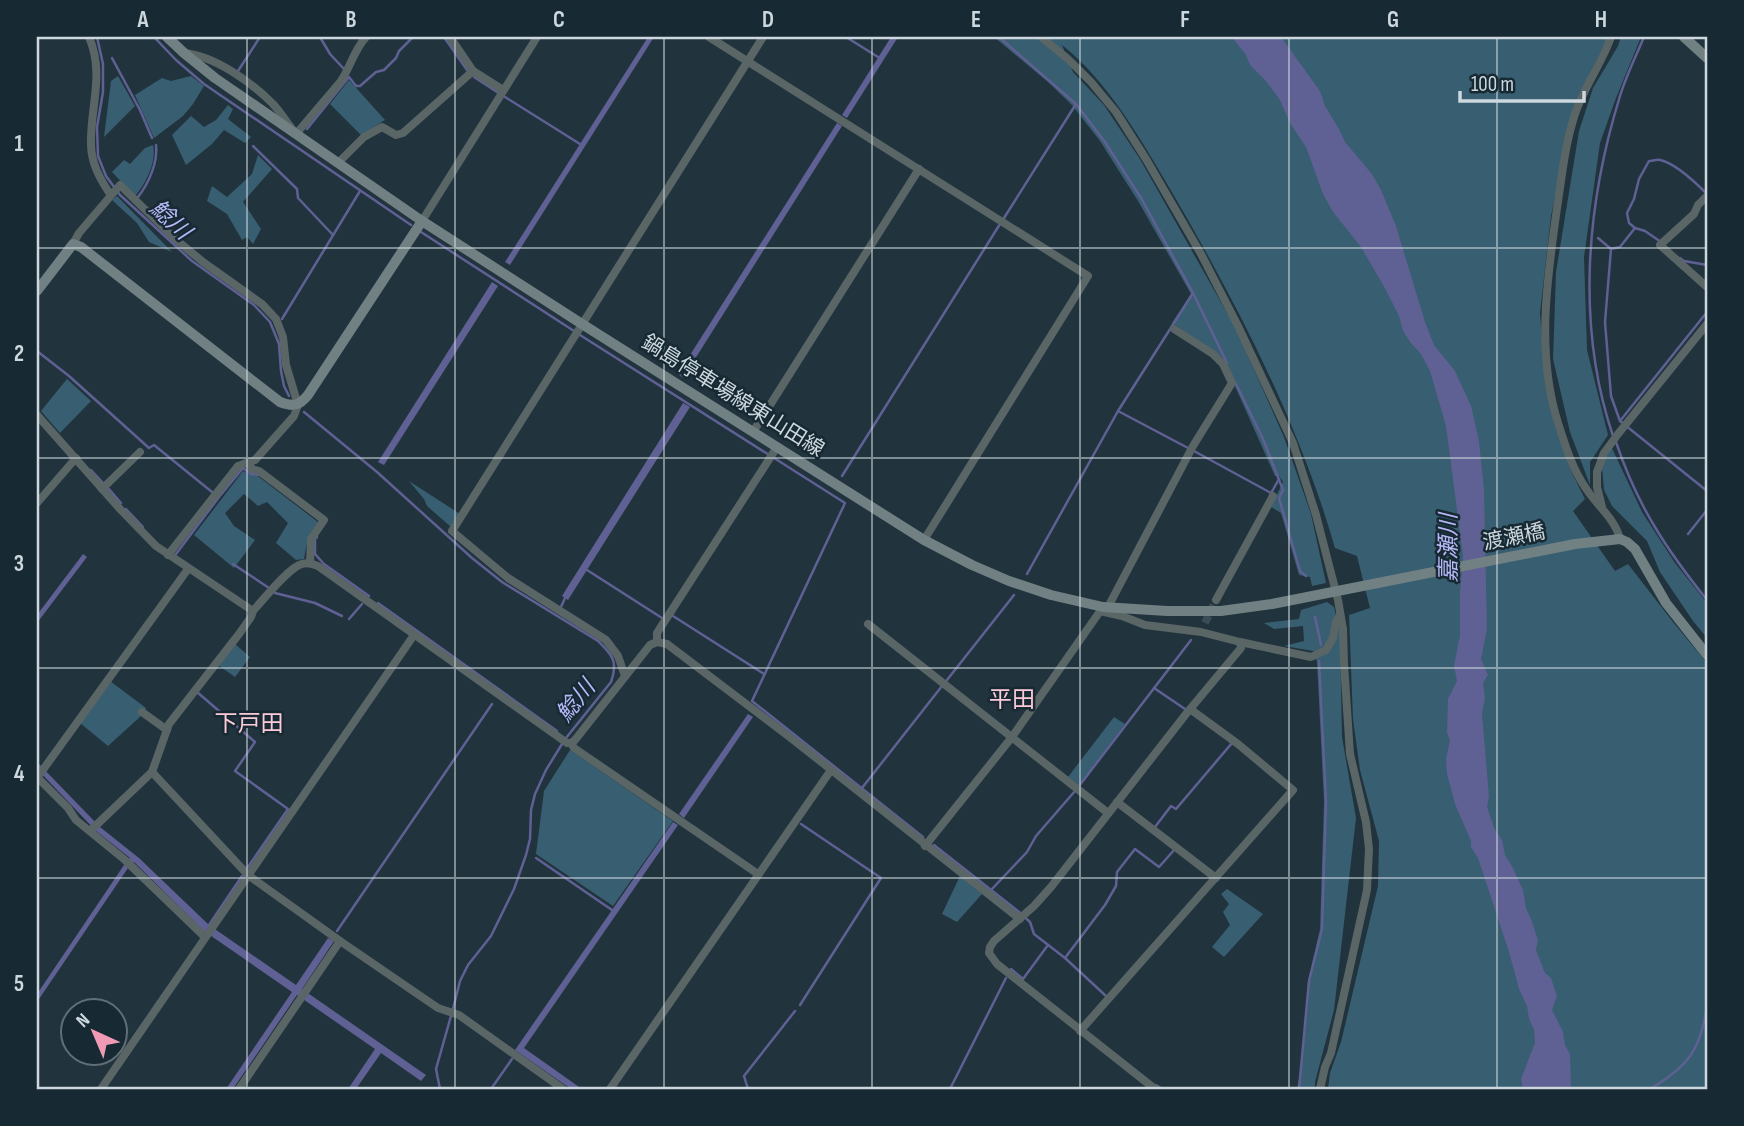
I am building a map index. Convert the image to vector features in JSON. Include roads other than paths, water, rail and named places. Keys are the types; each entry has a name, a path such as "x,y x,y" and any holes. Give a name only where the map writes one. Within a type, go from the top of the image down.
{"main road":[{"name":"鍋島停車場線東山田線","path":"168,37 215,78 578,330 753,432 773,453 972,565 1051,595 1104,608 1221,611 1338,591"},
{"path":"1684,37 1707,58"},
{"path":"37,291 73,244 80,247 280,402 291,407 298,405 308,395 422,220"},
{"name":"渡瀬橋","path":"1338,591 1576,544 1616,540"},
{"path":"1616,540 1627,542 1635,549 1666,603 1707,655"}],"street":[{"path":"89,37 96,59 97,77 91,146 98,175 110,194"},
{"path":"296,134 341,81 356,50 366,37"},
{"path":"450,37 472,71 503,90"},
{"path":"422,220 537,37"},
{"path":"709,37 1088,276 924,540"},
{"path":"625,676 618,656 606,640 508,578 453,531 763,37"},
{"path":"1041,37 1091,82 1116,111 1201,254 1293,443 1338,591 1343,629 1350,754 1366,822 1369,849 1367,890 1321,1089"},
{"path":"1611,37 1583,93 1568,140 1550,257 1546,303 1546,363 1558,421 1577,474 1615,527 1616,540"},
{"path":"338,163 364,137 382,127 396,135 403,134 472,71"},
{"path":"753,432 919,169"},
{"path":"73,244 110,194 120,185 174,237 262,304 276,319 283,337 286,365 298,405 294,416 255,460 238,466 168,555"},
{"path":"1707,197 1698,205 1694,214 1662,243 1707,287"},
{"path":"1602,507 1597,487 1599,462 1610,443 1707,324"},
{"path":"925,846 1013,737 1104,608 1193,446 1232,383 1223,364 1213,354 1174,329"},
{"path":"37,415 156,546 253,611"},
{"path":"102,489 140,452"},
{"path":"657,642 657,633 773,453"},
{"path":"37,503 76,457"},
{"path":"248,463 252,469 260,471 324,520 311,539 310,563"},
{"path":"1216,600 1273,496"},
{"path":"90,831 152,772 169,724 253,611 294,567 310,563 758,874"},
{"path":"188,569 37,777 68,808 76,820 128,863 205,936"},
{"path":"1104,608 1145,625 1203,628 1240,642 1311,657 1326,650 1340,615"},
{"path":"868,624 1108,813"},
{"path":"101,1089 414,635"},
{"path":"569,743 575,740 650,645 657,642 667,644 791,738 925,846 1022,916"},
{"path":"1155,1089 1084,1028 991,958 990,947 1051,887 1241,648 1240,642"},
{"path":"1084,1028 1293,790 1238,744 1190,709"},
{"path":"142,712 167,730"},
{"path":"610,1089 831,770"},
{"path":"152,772 248,875 340,941 443,1010 457,1014 563,1089"},
{"path":"1118,802 1216,878"},
{"path":"239,1089 340,941"}],"water":[{"path":"648,37 654,37 510,265 505,262"},
{"path":"891,37 898,37 847,118 842,115"},
{"path":"1232,37 1281,37 1320,91 1325,106 1345,142 1372,174 1381,190 1396,226 1434,345 1455,371 1471,406 1479,441 1484,490 1487,629 1481,659 1488,675 1483,683 1485,698 1482,714 1489,796 1487,807 1495,830 1502,840 1505,855 1523,890 1526,908 1538,940 1536,950 1557,996 1552,1010 1570,1054 1571,1089 1523,1089 1521,1079 1535,1043 1534,1030 1478,858 1471,847 1455,804 1447,774 1446,759 1450,740 1447,733 1448,699 1457,681 1454,666 1460,635 1463,556 1446,426 1430,371 1403,331 1386,290 1361,247 1333,212 1323,194 1306,147 1290,123 1280,100 1250,65"},
{"path":"837,123 842,126 683,378 678,374"},
{"path":"492,282 498,286 384,465 378,462"},
{"path":"683,403 690,407 568,600 562,596"},
{"path":"83,554 87,557 37,623 37,615"},
{"path":"748,714 753,717 684,818 679,814"},
{"path":"37,762 100,827 139,858 209,925 296,985 328,938 334,941 302,989 426,1075 421,1081 381,1053 356,1089 348,1089 375,1049 297,995 233,1089 226,1089 292,992 204,931 134,862 37,1002 37,994 130,858 96,831 37,769"},
{"path":"673,822 678,825 524,1048 582,1089 571,1089 515,1050"}],"waterway":[{"name":"鯰川","path":"97,37 103,64 103,92 97,127 98,156 106,176 120,195 192,261 254,305 270,322 279,344 281,371 289,396"},
{"path":"154,37 204,84 411,225"},
{"path":"238,71 260,37"},
{"path":"320,37 330,54 344,69"},
{"path":"307,129 349,77 356,86 360,86 376,72 384,70 413,37"},
{"path":"444,37 467,70"},
{"path":"846,37 878,57"},
{"path":"999,37 1076,104 1105,142 1141,198 1193,293 1227,363"},
{"path":"1613,436 1601,394 1594,352 1590,309 1593,223 1608,138 1622,89 1644,37"},
{"path":"112,58 152,138"},
{"path":"474,77 497,92"},
{"path":"505,97 580,144"},
{"path":"1004,218 1076,104"},
{"path":"138,197 152,172 156,145"},
{"path":"253,146 297,189 298,198 333,235"},
{"path":"1635,228 1629,223 1627,213 1639,179 1649,161 1659,160 1672,165 1706,193"},
{"path":"282,319 360,191"},
{"path":"842,476 1000,224"},
{"path":"1598,238 1611,249 1620,247 1635,228 1661,242"},
{"path":"421,232 574,331"},
{"path":"1611,249 1605,322 1611,396 1620,421"},
{"path":"1680,258 1707,265"},
{"path":"1027,574 1118,411 1193,293"},
{"path":"1707,312 1620,421 1707,491"},
{"path":"580,335 845,503 752,701 923,837"},
{"path":"37,351 149,448 154,445 212,492"},
{"path":"1235,382 1263,439 1283,490 1279,498 1300,571 1306,576"},
{"path":"1118,411 1188,448"},
{"name":"鯰川","path":"304,412 502,582 598,641 607,650 614,664 611,682 566,738"},
{"path":"1616,442 1633,486 1654,526 1707,600"},
{"path":"1194,451 1271,493"},
{"path":"176,554 243,468 251,474 259,475"},
{"path":"91,470 103,483"},
{"path":"1270,495 1279,479"},
{"path":"108,488 121,503"},
{"path":"126,509 143,527"},
{"path":"1688,534 1707,510"},
{"path":"317,537 315,554 324,564 369,596"},
{"path":"233,564 269,588"},
{"path":"587,570 662,618"},
{"path":"275,593 315,603 342,616"},
{"path":"947,680 1014,595"},
{"path":"561,607 565,598"},
{"path":"378,603 557,731"},
{"path":"349,619 362,604"},
{"path":"673,616 764,674"},
{"path":"1315,617 1321,645"},
{"path":"1079,786 1191,640"},
{"path":"1299,1089 1309,981 1322,929 1326,802 1319,661"},
{"path":"862,788 942,686"},
{"path":"1154,688 1185,709"},
{"path":"197,692 255,742 235,771 288,809 248,867"},
{"path":"337,931 492,704"},
{"path":"1155,827 1171,806 1176,809 1232,743 1230,742"},
{"name":"鯰川","path":"453,1009 460,981 468,965 491,936 514,889 530,839 531,810 535,794 562,744"},
{"path":"992,889 1027,852 1036,836 1075,791"},
{"path":"800,1005 881,878 801,824"},
{"path":"934,845 1019,912 1030,922 1034,934 1106,996"},
{"path":"1065,958 1105,905 1116,886 1117,872 1135,849 1159,867 1175,849"},
{"path":"536,858 612,910"},
{"path":"209,925 242,876"},
{"path":"1011,969 1023,979 1048,945"},
{"path":"950,1089 1006,978"},
{"path":"1650,1089 1675,1072 1691,1055 1701,1033 1707,1005"},
{"path":"748,1089 744,1076 795,1011"},
{"name":"鯰川","path":"440,1089 436,1069 451,1016"},
{"path":"491,1089 512,1059"},
{"path":"1156,1085 1162,1089"}],"tunnel":[{"path":"1205,623 1216,600"}],"district":[{"name":"平田","path":"1012,700"},
{"name":"下戸田","path":"249,724"}],"water label":[{"name":"嘉瀬川","path":"1449,548"}]}
